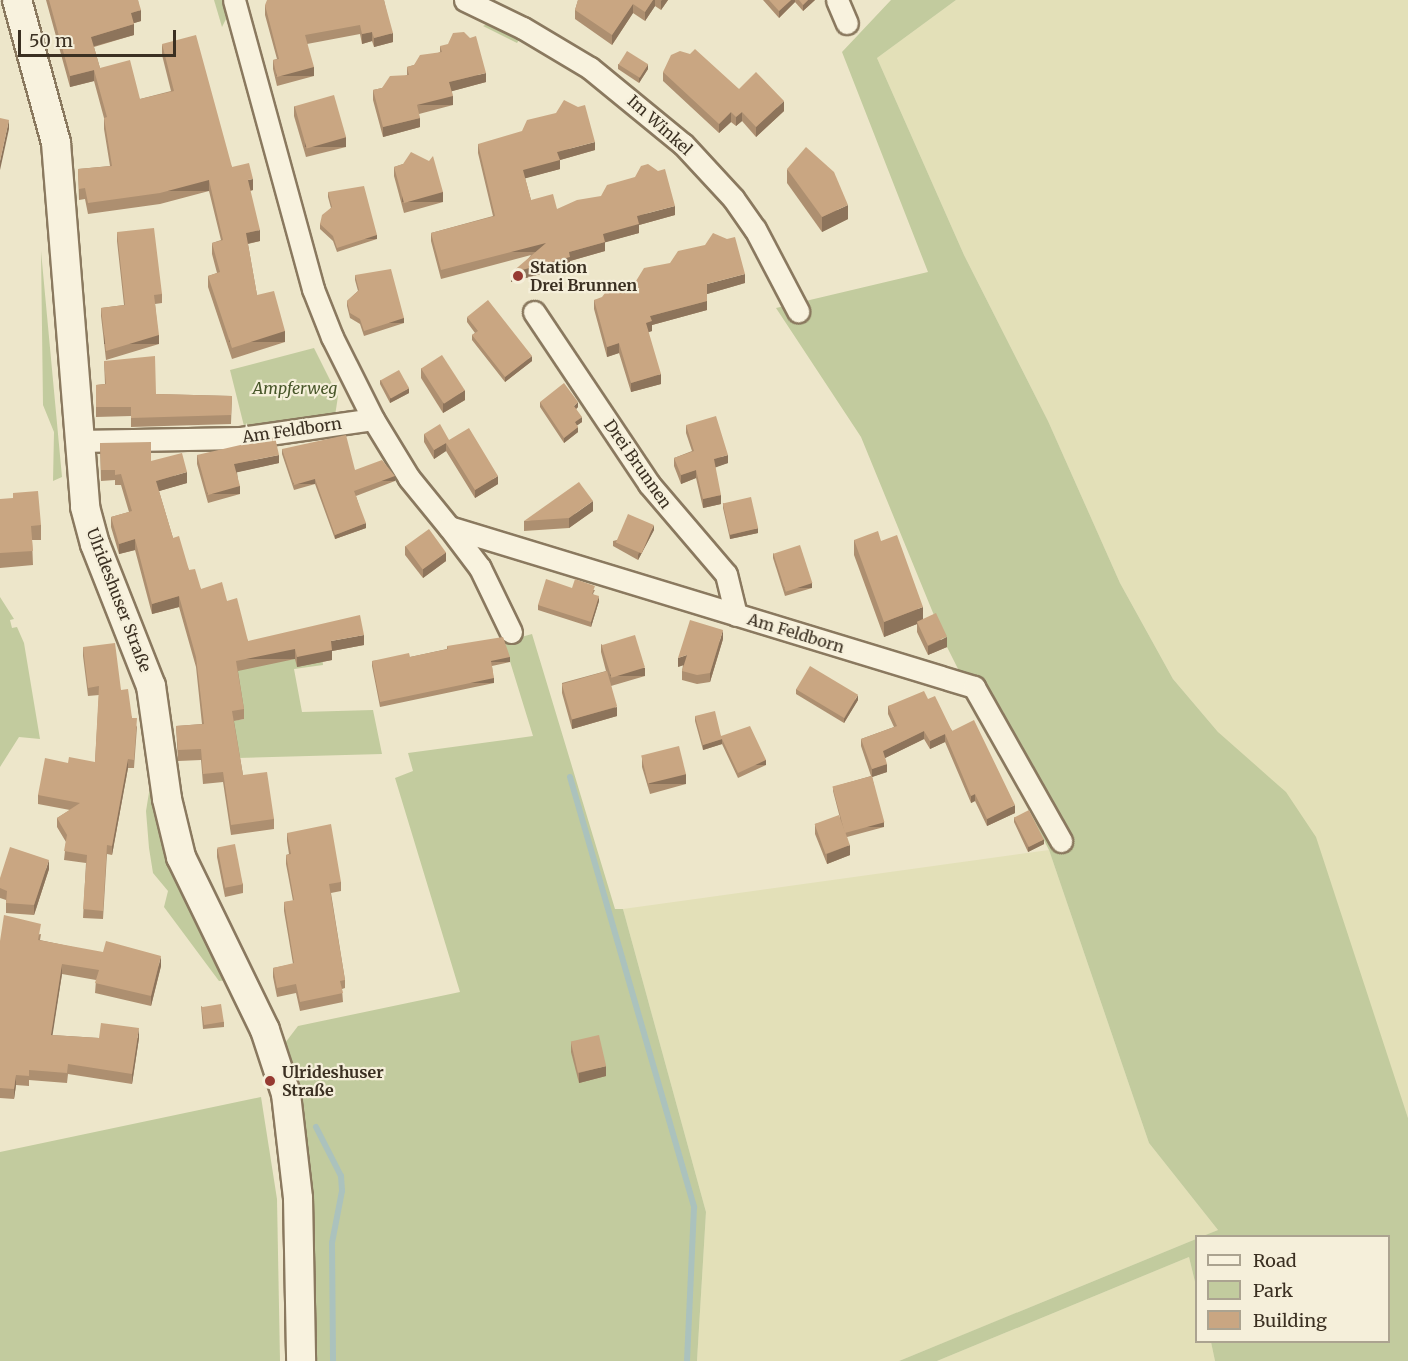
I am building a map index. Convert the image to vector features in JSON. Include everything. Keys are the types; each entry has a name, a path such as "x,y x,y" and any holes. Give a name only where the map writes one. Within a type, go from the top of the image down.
{"street":[{"name":"Ulrideshuser Straße","path":"17,0 57,143 85,507 94,544 151,686 167,799 182,857 265,1030 286,1094 298,1198 301,1361"},
{"path":"234,0 314,290 332,337 373,419 409,478 480,568 511,632"},
{"name":"Im Winkel","path":"465,0 523,28 590,68 683,144 733,198 755,229 798,311"},
{"path":"837,0 847,23"},
{"name":"Drei Brunnen","path":"534,312 649,484 726,574 736,615"},
{"name":"Am Feldborn","path":"79,441 241,438 373,419"},
{"name":"Am Feldborn","path":"449,527 974,687 1061,841"}],"shaded area":[{"path":"956,0 1408,0 1408,1118 1373,1018 1218,732 1173,679 1120,583 1048,421 964,255 877,58"},
{"path":"1049,850 1149,1143 1218,1230 1206,1235 1195,1235 1195,1239 899,1361 697,1361 706,1212 623,909"},
{"path":"1189,1257 1195,1282 1195,1343 1211,1343 1215,1361 937,1361"}],"green space":[{"path":"214,0 224,0 226,19 222,27"},
{"path":"891,0 956,0 877,58 964,255 1048,421 1120,583 1173,679 1218,732 1286,792 1316,837 1408,1118 1408,1361 1215,1361 1211,1343 1390,1343 1390,1235 1206,1235 1218,1230 1149,1143 1049,850 947,647 861,437 776,308 928,272 842,52"},
{"path":"489,23 520,38 517,43 483,26"},
{"path":"41,251 62,477 53,481 54,432 43,405"},
{"name":"Ampferweg","path":"314,348 338,396 335,416 244,426 230,370"},
{"path":"0,597 14,619 10,620 12,628 17,627 24,643 40,739 19,737 0,767"},
{"path":"532,634 615,909 623,909 706,1212 697,1361 312,1361 309,1188 303,1116 285,1043 298,1026 460,992 395,778 413,771 408,753 533,736 504,642"},
{"path":"322,654 323,665 294,669 302,712 373,710 382,754 238,758 232,721 244,719 236,669"},
{"path":"151,780 229,980 219,981 164,907 168,891 153,873 149,848 146,811"},
{"path":"261,1097 277,1199 280,1361 0,1361 0,1152"},
{"path":"1195,1239 1195,1282 1189,1257 937,1361 899,1361"}],"building":[{"path":"49,0 138,0 141,10 131,13 134,24 91,37 100,68 130,60 140,99 174,91 162,44 196,35 232,167 249,163 253,179 248,180 260,230 246,233 257,295 274,291 285,331 232,348 208,276 220,272 212,243 223,240 209,180 160,193 88,203 85,188 79,189 78,169 112,166 104,118 107,117 94,70 70,76"},
{"path":"267,0 384,0 393,33 374,38 372,32 362,34 360,25 305,35 314,67 277,77 273,60 279,59 265,5"},
{"path":"578,0 653,0 645,12 633,4 612,35 575,10"},
{"path":"769,0 791,0 779,11"},
{"path":"464,32 470,38 476,36 486,73 449,82 453,96 417,105 420,118 383,127 373,90 382,88 390,76 409,75 407,67 414,65 420,55 442,52 440,46 448,44 453,33"},
{"path":"695,49 739,89 756,72 784,101 756,127 742,112 736,117 731,112 719,124 663,72 671,55 680,51 690,54"},
{"path":"627,51 648,64 640,78 619,65"},
{"path":"334,95 346,137 307,149 295,106"},
{"path":"564,100 578,107 585,105 595,142 557,152 560,160 523,170 531,200 553,194 557,209 577,200 601,196 607,185 635,177 641,166 648,164 658,171 665,169 675,206 637,216 639,224 603,234 605,242 569,252 570,257 511,273 546,243 441,270 431,233 495,216 478,144 522,131 527,120 556,113"},
{"path":"0,118 9,120 0,161"},
{"path":"806,147 834,172 848,205 822,217 787,169"},
{"path":"411,152 429,161 433,156 443,192 404,203 394,167 403,164"},
{"path":"364,186 377,235 337,248 333,236 320,224 322,215 332,207 328,192"},
{"path":"154,228 162,294 154,295 159,335 106,351 101,308 125,305 117,232"},
{"path":"713,233 727,239 735,237 745,274 707,284 707,301 650,316 652,321 646,323 661,374 631,383 619,343 607,347 594,300 602,297 611,285 636,281 644,268 670,263 678,251 705,245"},
{"path":"391,269 404,318 364,331 360,319 350,313 347,301 359,290 355,275"},
{"path":"488,300 532,356 505,377 472,335 478,331 467,317"},
{"path":"442,355 465,390 444,404 421,369"},
{"path":"155,356 156,394 232,396 231,415 131,418 131,407 96,407 96,385 106,384 104,361"},
{"path":"399,370 409,388 391,399 381,380"},
{"path":"564,383 578,402 574,406 582,417 575,422 578,427 564,438 540,402"},
{"path":"716,416 728,455 714,459 721,495 703,499 696,470 681,475 674,458 694,451 686,425"},
{"path":"440,424 449,440 469,428 498,476 475,490 446,443 434,450 424,434"},
{"path":"346,435 355,470 382,460 395,476 354,491 366,523 335,535 315,479 294,485 282,449"},
{"path":"275,437 279,455 234,464 240,486 208,495 197,455"},
{"path":"151,442 151,461 182,453 187,472 156,481 173,538 179,536 189,570 195,569 201,589 222,582 227,601 237,598 248,641 360,615 364,635 331,641 332,650 297,657 295,649 236,661 244,709 232,711 243,775 267,772 274,819 231,825 223,772 203,774 201,749 178,750 176,726 204,724 196,657 179,596 152,604 135,539 119,544 111,517 132,511 121,474 115,475 115,470 101,470 100,443"},
{"path":"579,482 593,501 569,518 524,521"},
{"path":"38,491 41,525 31,526 33,551 0,553 0,499 13,498 13,493"},
{"path":"751,497 758,528 730,535 723,504"},
{"path":"628,514 654,525 642,553 616,543"},
{"path":"429,529 446,552 423,570 406,546"},
{"path":"878,531 881,541 897,535 923,607 884,622 854,540"},
{"path":"800,545 812,583 786,592 773,554"},
{"path":"546,579 572,588 575,579 595,586 592,594 599,596 591,622 538,605"},
{"path":"936,613 947,637 928,645 917,622"},
{"path":"690,620 723,630 710,673 697,675 682,671 687,655 678,658"},
{"path":"635,635 645,668 611,678 602,645"},
{"path":"503,637 510,657 491,661 494,678 380,702 372,661 409,653 410,657 448,649 447,646"},
{"path":"115,643 121,690 128,689 132,718 137,718 134,760 128,759 112,846 107,845 103,911 83,909 87,855 64,851 67,835 57,818 80,803 38,795 45,758 68,763 69,757 95,762 99,686 88,688 83,647"},
{"path":"810,666 858,695 844,718 796,689"},
{"path":"607,671 617,707 572,720 562,684"},
{"path":"924,691 928,699 935,696 952,731 974,720 1015,805 987,819 975,794 971,796 945,734 930,741 924,731 883,751 887,764 872,769 861,739 897,726 888,706"},
{"path":"715,711 721,736 750,726 766,760 738,773 722,739 703,745 695,716"},
{"path":"679,746 686,774 648,784 641,755"},
{"path":"872,776 884,822 845,833 832,787"},
{"path":"1029,810 1044,839 1029,847 1014,818"},
{"path":"839,815 850,845 826,854 815,824"},
{"path":"331,824 341,882 329,884 345,980 340,981 343,993 300,1002 296,984 277,988 273,968 294,963 284,902 294,900 286,855 291,854 287,833"},
{"path":"235,844 243,884 225,888 217,847"},
{"path":"10,847 49,860 34,905 6,903 7,891 0,888 0,878"},
{"path":"4,915 41,924 38,940 103,952 106,941 161,956 151,996 95,983 99,970 62,964 51,1035 99,1038 101,1023 139,1028 132,1074 68,1064 67,1073 29,1070 29,1076 16,1075 14,1089 0,1088 0,941"},
{"path":"221,1004 224,1022 204,1025 201,1007"},
{"path":"599,1035 606,1066 578,1073 571,1042"}],"waterway":[{"path":"570,777 694,1207 687,1361"},
{"path":"316,1127 341,1176 342,1191 332,1243 333,1361"}],"place":[{"name":"Station Drei Brunnen","path":"518,276"},
{"name":"Ulrideshuser Straße","path":"270,1081"}]}
